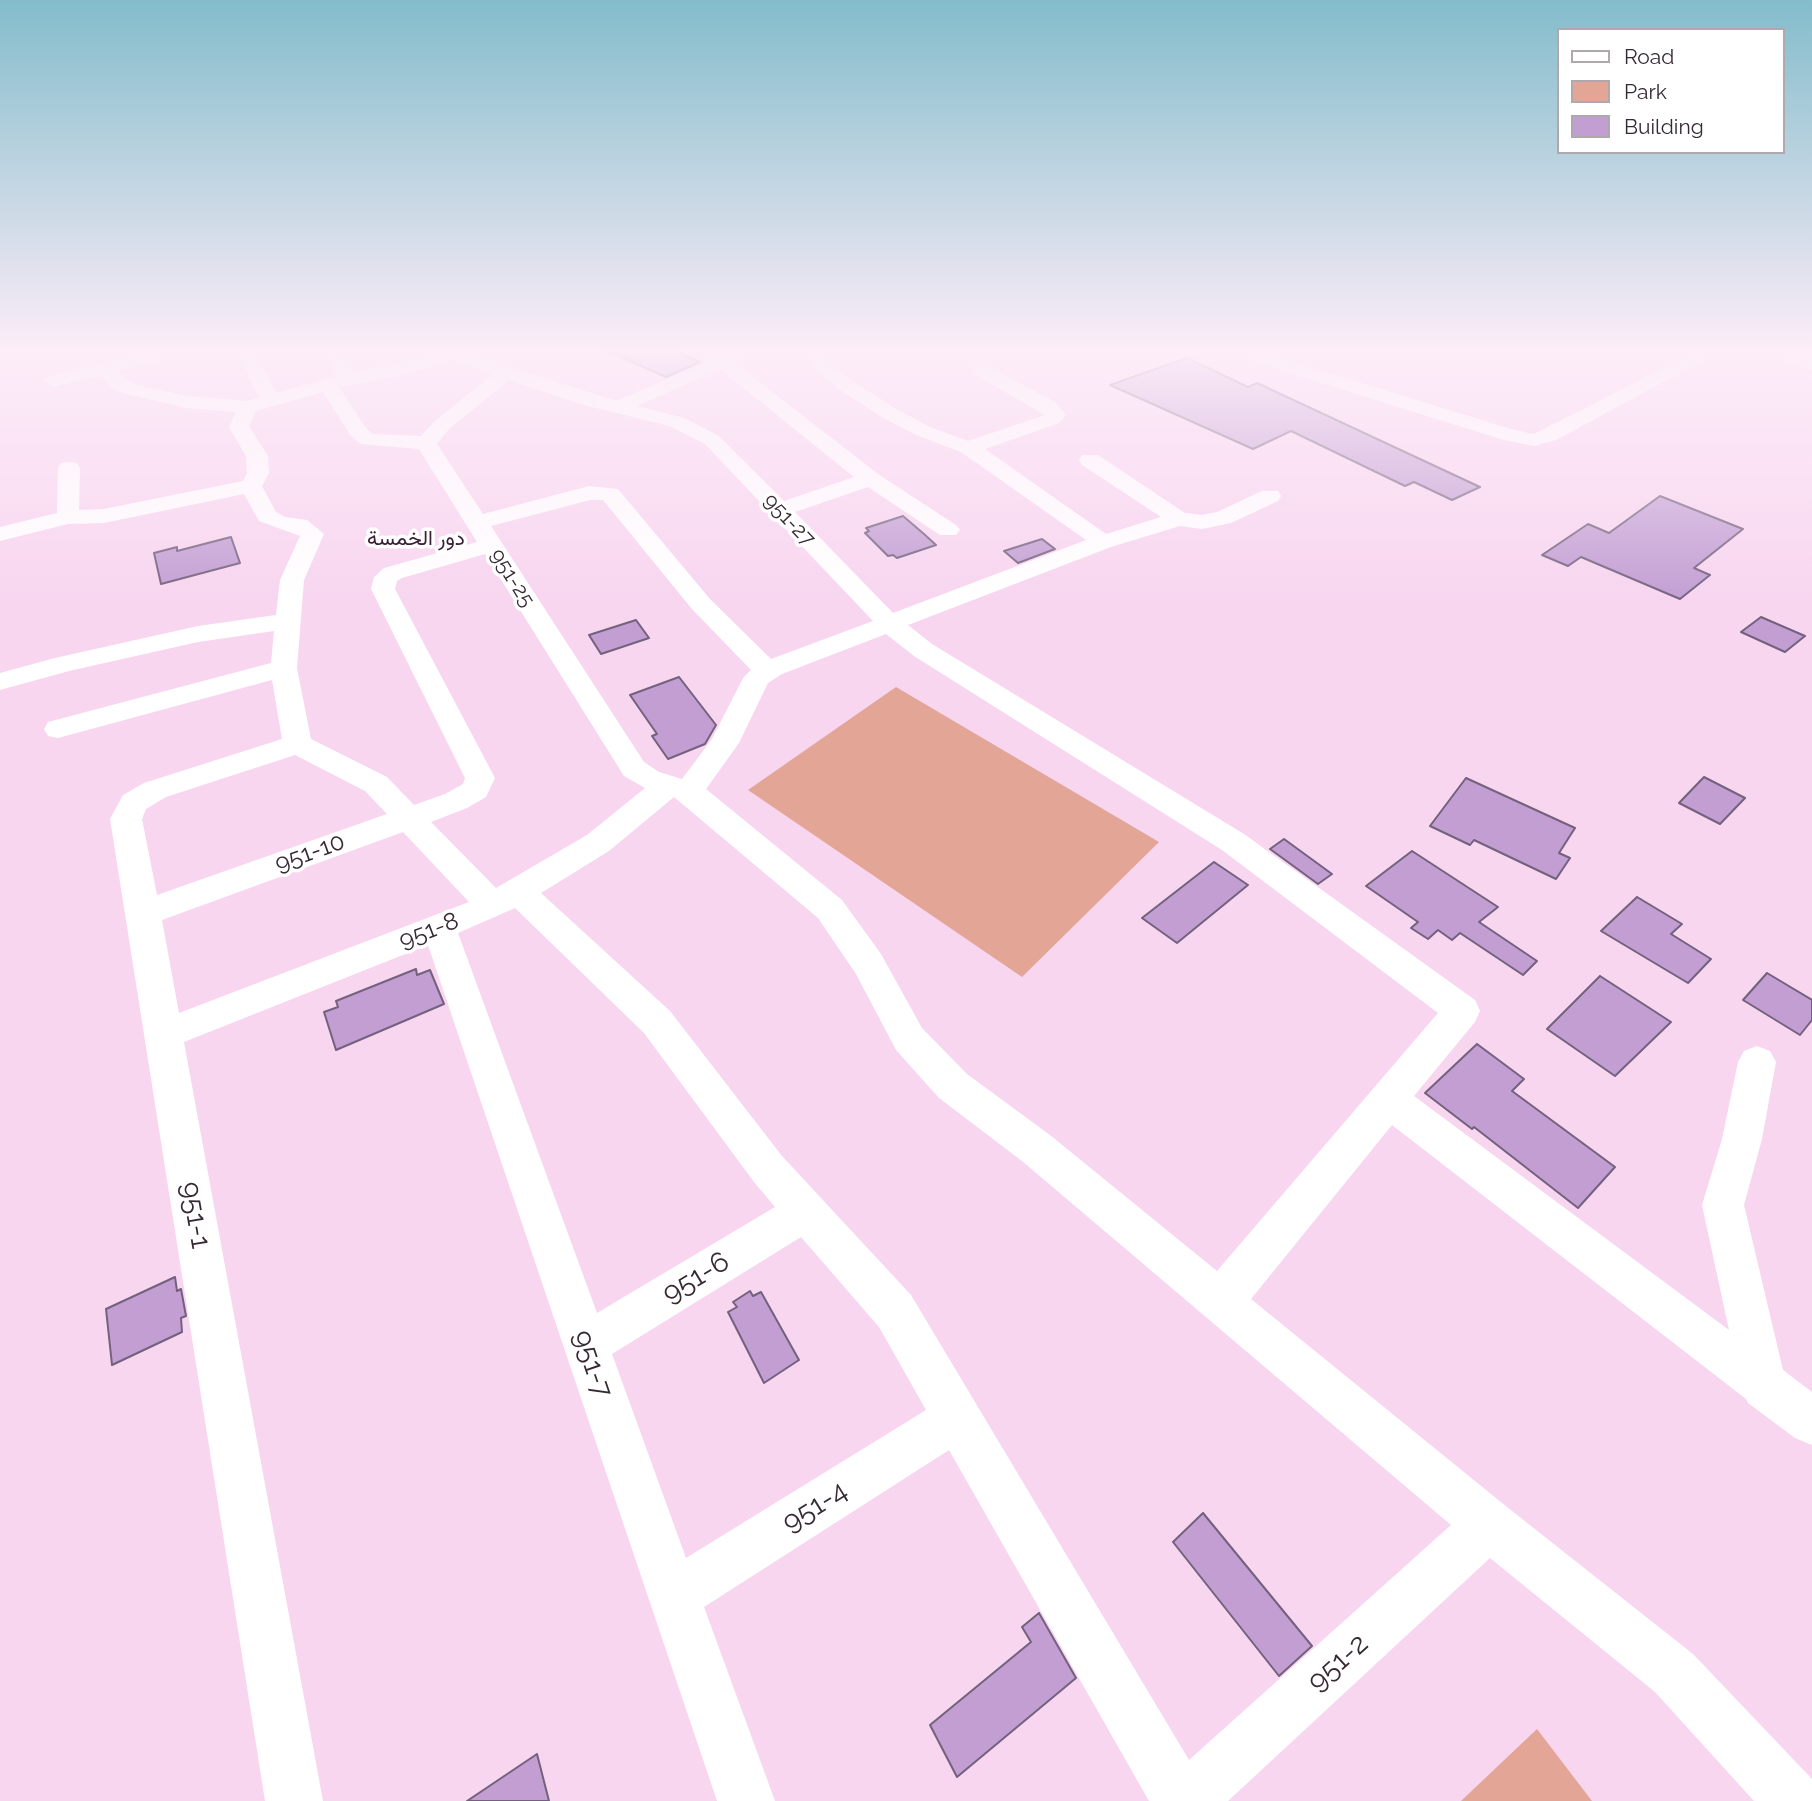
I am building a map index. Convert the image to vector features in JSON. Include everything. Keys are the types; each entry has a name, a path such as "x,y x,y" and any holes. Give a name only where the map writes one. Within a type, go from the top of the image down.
{"street":[{"path":"246,435 257,456 258,473 251,486"},
{"path":"362,435 368,440 426,443 433,435"},
{"name":"951-27","path":"702,435 712,440 889,624 923,650 1233,842 1462,1011 1388,1099"},
{"path":"813,435 870,479 948,530"},
{"path":"939,435 993,463 1103,542"},
{"path":"968,448 1006,435"},
{"path":"1508,435 1534,440 1551,435"},
{"name":"951-25","path":"426,443 634,769 648,779 680,787 830,909 869,964 909,1039 953,1086 1036,1148 1489,1525 1674,1673 1793,1801"},
{"path":"1090,460 1179,519"},
{"path":"68,517 69,468"},
{"path":"779,510 870,479"},
{"path":"0,534 68,517 104,516 251,486"},
{"path":"251,486 267,516 280,523 299,525 312,534 292,580 284,668 297,744 376,784 408,818 657,1022 768,1169 895,1311 1183,1801"},
{"path":"484,534 589,493 610,494 701,604 767,671 1103,542 1179,519 1202,522 1223,517 1270,496"},
{"name":"951-10","path":"145,913 456,801 475,790 480,778 383,589 386,577 393,573 484,534"},
{"path":"0,682 64,664 198,634 288,621"},
{"path":"58,729 284,668"},
{"name":"951-8","path":"165,1034 439,928 506,899 598,843 680,787 725,743 757,678 767,671"},
{"name":"951-1","path":"294,1801 145,913 126,819 134,803 155,790 297,744"},
{"name":"951-7","path":"439,928 746,1801"},
{"path":"1757,1062 1742,1139 1723,1205 1764,1387"},
{"path":"1221,1301 1388,1099 1812,1421"},
{"name":"951-6","path":"585,1345 806,1211"},
{"name":"951-4","path":"673,1596 957,1418"},
{"name":"951-2","path":"1183,1801 1489,1525"}],"green space":[{"path":"896,687 1159,842 1022,977 748,790"},
{"path":"1537,1729 1592,1801 1461,1801"}],"building":[{"path":"1222,435 1282,435 1253,449"},
{"path":"1299,435 1369,435 1480,487 1452,500 1414,482 1405,486"},
{"path":"1660,496 1743,529 1694,568 1710,575 1680,599 1581,557 1568,566 1542,555 1588,524 1609,533"},
{"path":"903,516 936,545 897,558 888,556 865,533 869,531 866,528"},
{"path":"231,537 240,563 161,584 154,553 177,547 177,551"},
{"path":"1042,539 1055,549 1018,563 1004,551"},
{"path":"1761,617 1805,636 1785,652 1741,632"},
{"path":"636,620 649,638 601,654 589,635"},
{"path":"679,677 716,725 705,744 668,759 652,736 657,734 630,695"},
{"path":"1704,777 1745,798 1720,824 1679,803"},
{"path":"1466,778 1575,828 1559,853 1570,858 1556,879 1474,840 1470,845 1430,826"},
{"path":"1284,839 1332,874 1318,884 1270,849"},
{"path":"1412,851 1498,907 1479,922 1537,961 1523,975 1460,933 1452,940 1438,930 1428,939 1411,928 1418,922 1366,886"},
{"path":"1214,862 1248,885 1177,943 1142,918"},
{"path":"1637,897 1682,924 1671,934 1711,959 1688,983 1601,931"},
{"path":"416,969 417,975 430,970 444,1004 336,1050 324,1012 338,1007 336,1001"},
{"path":"1767,973 1812,1000 1812,1020 1800,1035 1743,1000"},
{"path":"1600,976 1671,1022 1615,1076 1547,1029"},
{"path":"1477,1044 1524,1079 1512,1091 1615,1167 1578,1208 1474,1127 1472,1129 1425,1093"},
{"path":"175,1277 177,1291 181,1289 186,1316 181,1318 182,1332 112,1365 106,1309"},
{"path":"750,1291 753,1296 761,1292 799,1360 764,1383 728,1312 737,1307 733,1302"},
{"path":"1203,1513 1312,1646 1279,1676 1173,1542"},
{"path":"1039,1613 1076,1678 957,1777 930,1725 1031,1642 1022,1627"},
{"path":"537,1754 549,1801 467,1801"}],"district":[{"name":"دور الخمسة","path":"416,539"}]}
